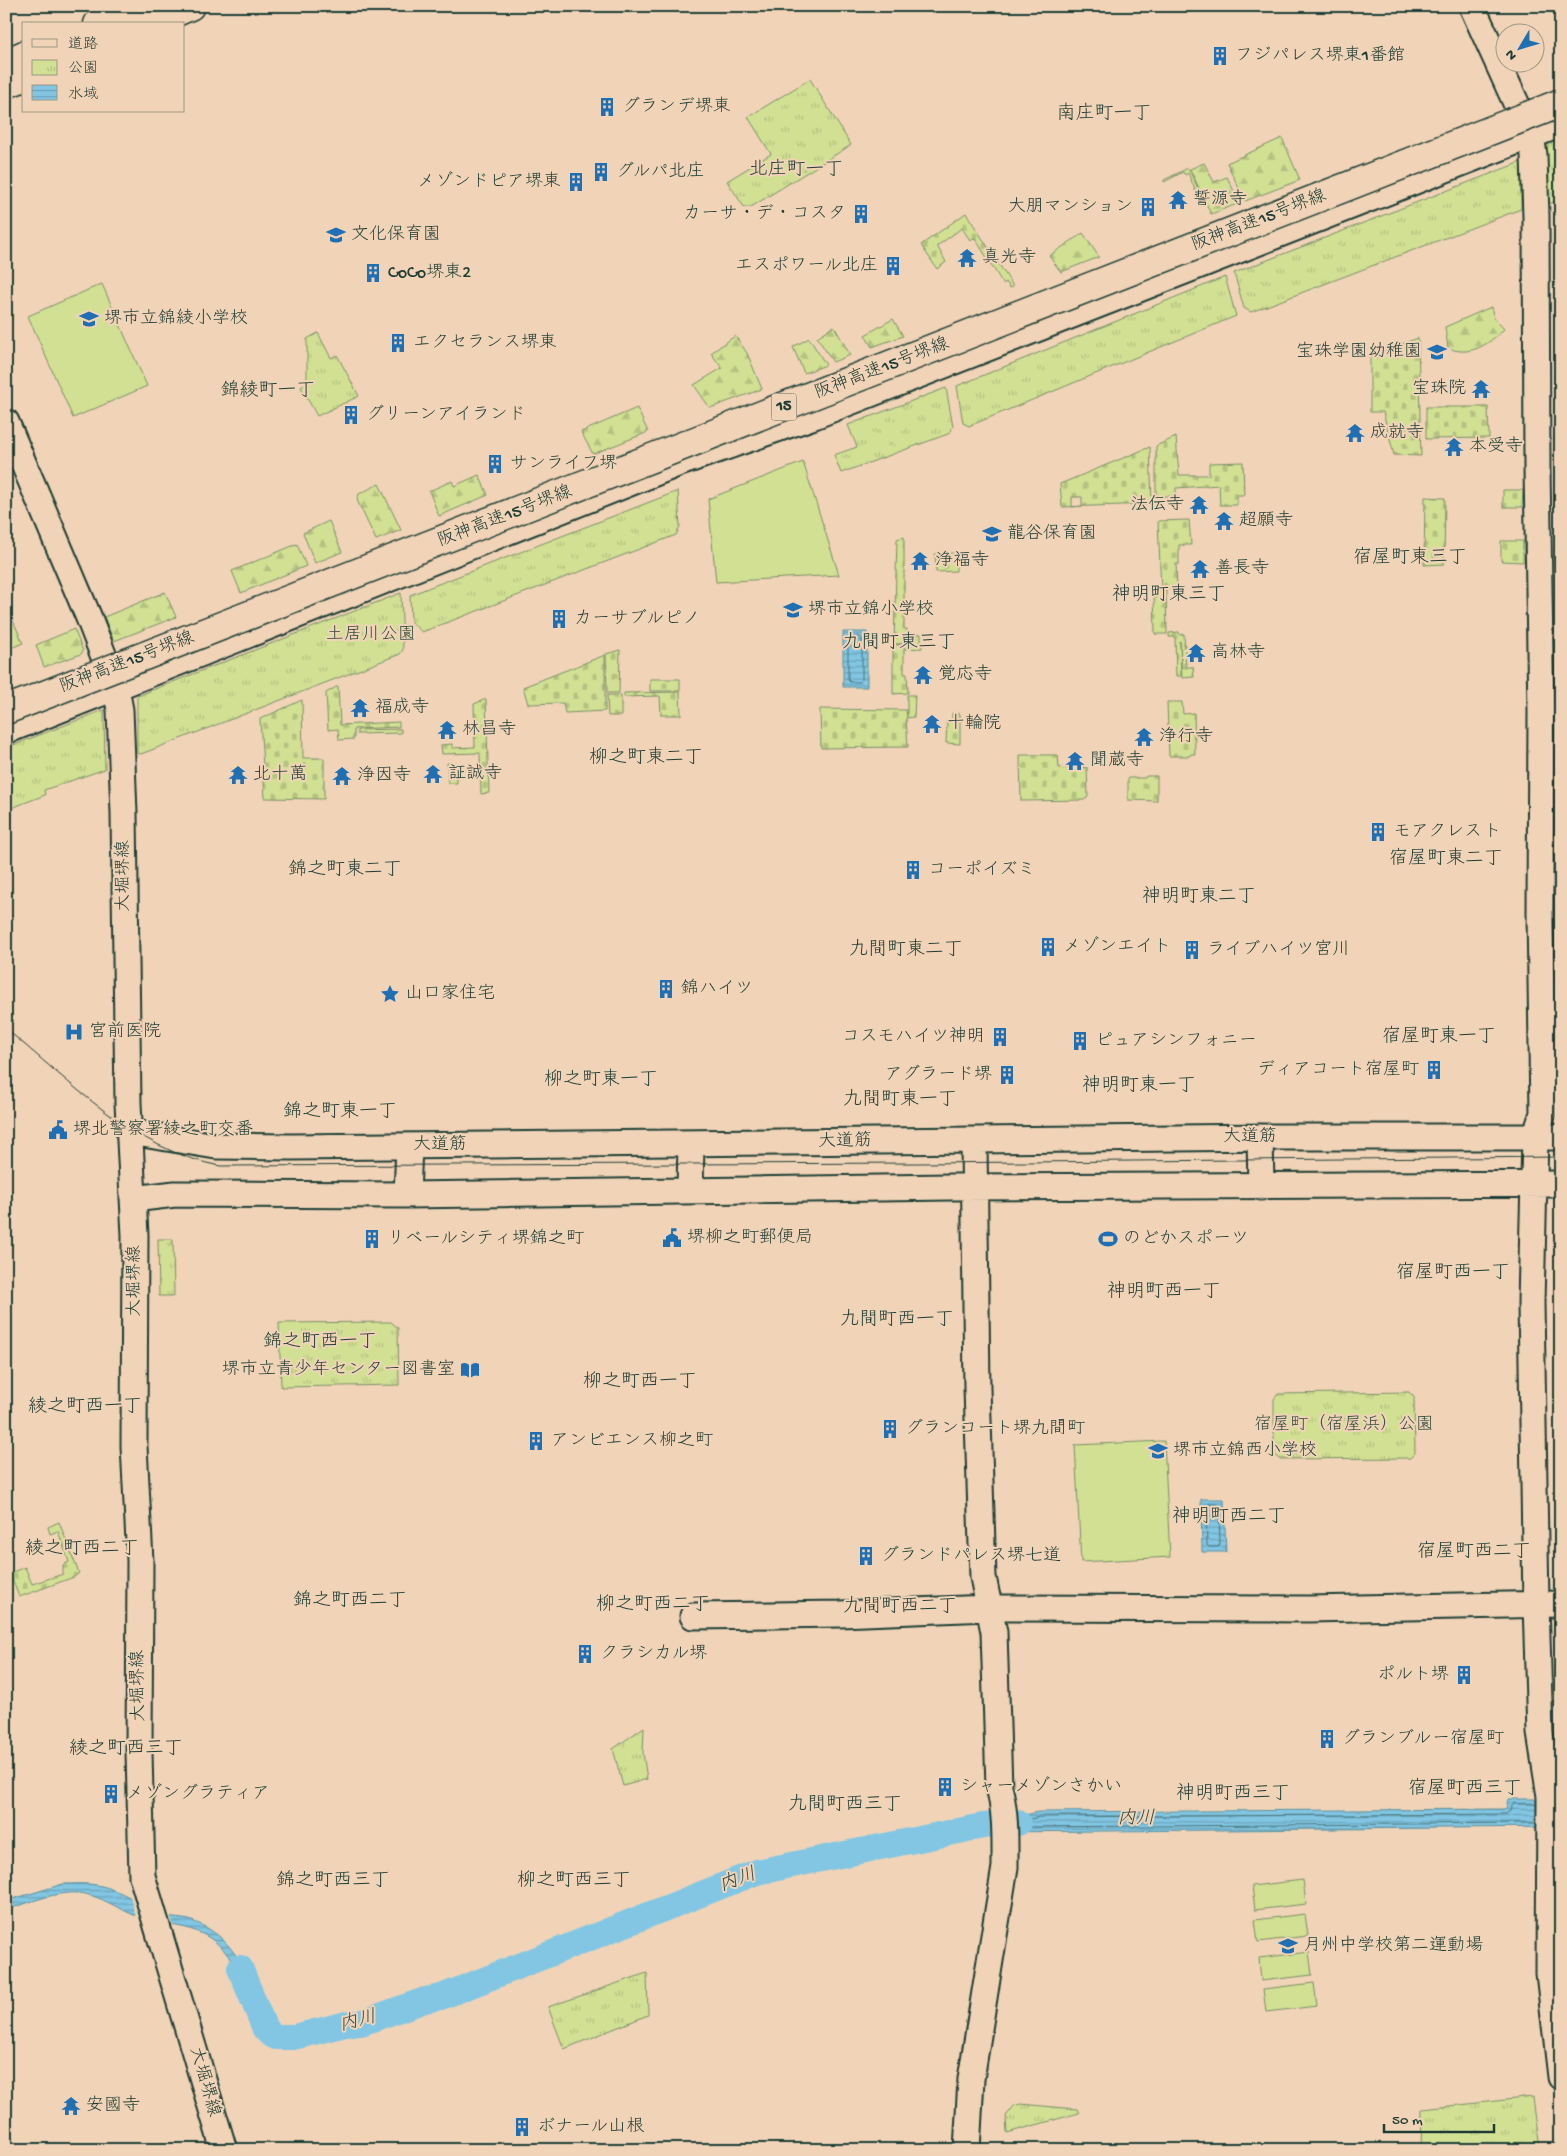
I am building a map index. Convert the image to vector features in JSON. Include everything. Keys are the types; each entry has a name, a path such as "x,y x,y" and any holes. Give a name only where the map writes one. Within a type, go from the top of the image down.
{"main road":[{"path":"103,22 140,6"},
{"path":"154,22 190,6"},
{"path":"6,63 22,56"},
{"path":"6,84 22,78"},
{"name":"阪神高速15号堺線","path":"6,710 1561,103"},
{"name":"阪神高速15号堺線","path":"6,727 371,580 1561,120"}],"street":[{"path":"1472,6 1526,125 1534,155 1537,468 1551,712 1539,802 1552,1000 1543,1113 1535,1137 1531,1303 1540,1733 1550,1796 1549,1972 1561,2076"},
{"path":"6,731 112,677 677,454 814,416 1526,125 1561,98"},
{"path":"1526,125 1561,124"},
{"name":"大堀堺線","path":"6,422 112,677 120,710 124,813 125,952 130,1132 134,1199 134,1446 140,1561 140,1839 142,1876 224,2150"},
{"path":"6,706 112,677"},
{"name":"大道筋","path":"130,1132 216,1146 691,1144 1260,1137 1561,1137"},
{"path":"1260,1137 1261,1186"},
{"path":"968,2150 970,2079 1005,1867 994,1632 983,1577 974,1141"},
{"path":"690,1190 691,1144"},
{"path":"407,1195 409,1146"},
{"path":"134,1199 175,1194 407,1195 975,1187 1561,1184"},
{"path":"693,1616 840,1614 989,1608 1308,1609 1561,1604"}],"green space":[{"path":"810,79 851,145 751,207 744,207 727,181 771,154 748,117"},
{"path":"1561,137 1561,199 1546,205 1546,151 1550,141"},
{"path":"1282,138 1300,180 1245,201 1227,163"},
{"path":"1521,162 1521,209 1251,312 1244,308 1234,273"},
{"path":"1204,163 1214,182 1227,177 1240,203 1211,214 1190,169"},
{"path":"1188,168 1202,196 1198,197 1188,173 1185,175 1183,172 1164,182 1164,180"},
{"path":"966,213 1013,286 1010,288 1006,282 1003,284 975,238 970,240 962,228 937,246 946,262 937,269 921,245"},
{"path":"1083,233 1099,257 1061,272 1049,256"},
{"path":"1225,277 1236,316 969,426 963,423 957,386"},
{"path":"102,284 147,386 73,418 28,316"},
{"path":"1491,307 1494,318 1504,329 1492,340 1478,348 1464,351 1448,348 1445,327"},
{"path":"893,319 903,336 872,347 865,335"},
{"path":"834,326 850,355 833,362 817,337"},
{"path":"318,333 331,358 337,355 359,396 317,416 301,387 307,383 307,339"},
{"path":"735,336 747,353 762,389 710,408 694,385 722,368 711,353"},
{"path":"809,338 826,365 804,373 793,347"},
{"path":"1418,338 1421,456 1394,455 1383,412 1370,412 1370,356"},
{"path":"946,388 953,427 948,434 841,473 834,455 857,447 848,425"},
{"path":"1426,407 1488,407 1489,438 1426,439"},
{"path":"637,408 648,432 593,454 581,432"},
{"path":"1176,437 1179,475 1209,475 1209,463 1243,462 1244,495 1237,495 1237,505 1220,505 1219,485 1176,488 1176,496 1156,496 1156,446"},
{"path":"1150,447 1152,504 1077,507 1082,506 1082,497 1072,497 1072,507 1062,507 1060,484"},
{"path":"803,462 839,575 716,582 708,499"},
{"path":"479,475 488,495 439,516 429,491 452,481 454,486"},
{"path":"379,484 401,530 376,540 357,500 359,494"},
{"path":"1503,490 1523,490 1522,507 1503,507"},
{"name":"土居川公園","path":"678,491 680,527 676,535 422,632 411,622 410,595"},
{"path":"1425,497 1445,498 1444,564 1424,565"},
{"path":"1189,520 1191,545 1179,545 1179,564 1176,564 1177,589 1161,590 1158,521"},
{"path":"329,521 342,552 315,563 303,533"},
{"path":"904,537 904,629 907,629 907,633 921,634 921,643 894,644 897,539"},
{"path":"1501,541 1523,541 1523,562 1501,561"},
{"path":"297,544 306,566 241,593 232,571"},
{"path":"956,553 956,571 936,572 935,554"},
{"path":"1154,591 1166,591 1167,634 1155,634"},
{"path":"165,592 176,617 114,641 104,617"},
{"name":"土居川公園","path":"401,593 403,650 400,654 141,754 137,753 137,696"},
{"path":"6,605 23,643 6,650"},
{"path":"74,629 83,651 81,654 44,667 36,645"},
{"path":"1179,632 1180,635 1184,634 1186,667 1193,667 1194,677 1182,678 1180,641 1181,676 1176,676 1175,637 1169,637 1169,633"},
{"path":"922,644 922,648 904,649 904,674 907,674 908,693 893,694 893,645"},
{"path":"620,650 619,693 607,693 606,654"},
{"path":"605,655 605,711 565,713 563,703 528,704 523,687"},
{"path":"650,679 680,679 680,691 650,691"},
{"path":"338,686 340,725 399,722 399,727 354,729 354,739 339,740 338,729 328,730 326,693"},
{"path":"680,692 681,715 661,715 660,696 624,697 624,693"},
{"path":"607,695 621,695 621,716 608,716"},
{"path":"907,695 915,695 914,717 906,718 908,747 821,748 820,709 906,710 907,717"},
{"path":"486,699 489,793 481,794 480,753 442,754 441,745 452,744 452,748 475,747 474,704"},
{"path":"302,700 303,758 324,758 324,799 265,798 260,719"},
{"path":"1167,702 1182,702 1183,714 1194,713 1195,754 1190,756 1169,756"},
{"path":"104,710 105,769 44,790 45,795 6,810 6,748"},
{"path":"952,713 960,714 960,744 946,743 947,721 952,721"},
{"path":"401,729 401,733 357,734 357,730"},
{"path":"1020,755 1058,755 1059,768 1087,767 1088,797 1084,800 1021,801"},
{"path":"447,763 456,763 457,783 448,783"},
{"path":"1146,776 1157,776 1157,801 1128,800 1128,778 1145,778"},
{"path":"158,1239 173,1239 174,1296 159,1296"},
{"path":"391,1322 398,1328 399,1385 281,1387 279,1323"},
{"name":"宿屋町（宿屋浜）公園","path":"1409,1392 1414,1397 1415,1453 1410,1458 1280,1459 1274,1454 1274,1399 1278,1394"},
{"path":"1164,1441 1170,1557 1081,1562 1075,1445"},
{"path":"59,1522 79,1573 74,1577 19,1597 10,1573 25,1567 32,1584 63,1574 63,1565 69,1562 58,1531 50,1534 48,1527"},
{"path":"644,1727 643,1753 647,1779 623,1786 613,1749"},
{"path":"1303,1880 1306,1904 1255,1910 1252,1886"},
{"path":"1305,1914 1308,1936 1258,1942 1255,1920"},
{"path":"1309,1952 1312,1975 1261,1981 1259,1958"},
{"path":"647,1973 648,2015 564,2049 548,2007"},
{"path":"1314,1983 1317,2006 1266,2012 1263,1989"},
{"path":"1533,2097 1540,2150 1421,2150 1422,2109"},
{"path":"1020,2104 1077,2109 1079,2113 1007,2133 1006,2116 1014,2106"}],"water":[{"path":"843,632 867,632 867,687 843,687"},
{"path":"1201,1499 1224,1499 1226,1552 1202,1552"},
{"path":"1508,1799 1534,1799 1561,1806 1561,1827 992,1832 983,1829 982,1823 990,1823 1038,1812 1506,1809"},
{"path":"63,1884 89,1884 105,1887 166,1916 189,1920 215,1933 225,1942 240,1963 257,2001 251,2002 234,1964 227,1954 219,1945 197,1932 140,1917 87,1894 69,1893 53,1895 6,1910 6,1901"}],"pier":[{"path":"130,1896 170,1915 174,1928 137,1919"}],"waterway":[{"name":"内川","path":"240,1968 265,2029 276,2037 294,2037 346,2024 361,2023 425,2000 441,1997 757,1872 983,1826 1018,1823"}],"tram line":[{"path":"6,1029 80,1092 132,1130 189,1158 220,1166 920,1163 1561,1157"}],"place":[{"name":"フジパレス堺東1番館","path":"1220,56"},
{"name":"グランデ堺東","path":"607,107"},
{"name":"グルパ北庄","path":"601,172"},
{"name":"メゾンドピア堺東","path":"576,182"},
{"name":"誓源寺","path":"1178,200"},
{"name":"大朋マンション","path":"1148,207"},
{"name":"カーサ・デ・コスタ","path":"861,214"},
{"name":"文化保育園","path":"336,235"},
{"name":"真光寺","path":"967,258"},
{"name":"エスポワール北庄","path":"893,266"},
{"name":"CoCo堺東2","path":"373,273"},
{"name":"堺市立錦綾小学校","path":"89,319"},
{"name":"エクセランス堺東","path":"398,343"},
{"name":"宝珠学園幼稚園","path":"1437,352"},
{"name":"宝珠院","path":"1481,389"},
{"name":"グリーンアイランド","path":"351,415"},
{"name":"成就寺","path":"1355,433"},
{"name":"本受寺","path":"1454,447"},
{"name":"サンライフ堺","path":"495,464"},
{"name":"法伝寺","path":"1199,505"},
{"name":"超願寺","path":"1224,521"},
{"name":"龍谷保育園","path":"992,534"},
{"name":"浄福寺","path":"920,561"},
{"name":"善長寺","path":"1200,569"},
{"name":"堺市立錦小学校","path":"793,610"},
{"name":"カーサブルピノ","path":"559,619"},
{"name":"高林寺","path":"1196,653"},
{"name":"覚応寺","path":"923,675"},
{"name":"福成寺","path":"360,708"},
{"name":"十輪院","path":"932,724"},
{"name":"林昌寺","path":"447,730"},
{"name":"浄行寺","path":"1144,737"},
{"name":"聞蔵寺","path":"1075,761"},
{"name":"証誠寺","path":"433,774"},
{"name":"北十萬","path":"238,775"},
{"name":"浄因寺","path":"342,776"},
{"name":"モアクレスト","path":"1378,832"},
{"name":"コーポイズミ","path":"913,870"},
{"name":"メゾンエイト","path":"1048,947"},
{"name":"ライブハイツ宮川","path":"1192,950"},
{"name":"錦ハイツ","path":"666,989"},
{"name":"山口家住宅","path":"390,994"},
{"name":"宮前医院","path":"74,1032"},
{"name":"コスモハイツ神明","path":"1000,1037"},
{"name":"ピュアシンフォニー","path":"1080,1041"},
{"name":"ディアコート宿屋町","path":"1434,1070"},
{"name":"アグラード堺","path":"1007,1075"},
{"name":"堺北警察署綾之町交番","path":"58,1130"},
{"name":"堺柳之町郵便局","path":"672,1238"},
{"name":"リベールシティ堺錦之町","path":"372,1239"},
{"name":"のどかスポーツ","path":"1108,1239"},
{"name":"堺市立青少年センター図書室","path":"470,1370"},
{"name":"グランコート堺九間町","path":"890,1429"},
{"name":"アンビエンス柳之町","path":"536,1441"},
{"name":"堺市立錦西小学校","path":"1158,1451"},
{"name":"グランドパレス堺七道","path":"866,1556"},
{"name":"クラシカル堺","path":"585,1654"},
{"name":"ポルト堺","path":"1464,1675"},
{"name":"グランブルー宿屋町","path":"1327,1739"},
{"name":"シャーメゾンさかい","path":"945,1787"},
{"name":"メゾングラティア","path":"111,1794"},
{"name":"月州中学校第二運動場","path":"1288,1946"},
{"name":"安國寺","path":"71,2106"},
{"name":"ボナール山根","path":"522,2127"}],"district":[{"name":"南庄町一丁","path":"1104,114"},
{"name":"北庄町一丁","path":"796,170"},
{"name":"錦綾町一丁","path":"268,391"},
{"name":"宿屋町東三丁","path":"1410,558"},
{"name":"神明町東三丁","path":"1169,595"},
{"name":"九間町東三丁","path":"899,643"},
{"name":"柳之町東二丁","path":"646,758"},
{"name":"宿屋町東二丁","path":"1446,859"},
{"name":"錦之町東二丁","path":"345,870"},
{"name":"神明町東二丁","path":"1199,897"},
{"name":"九間町東二丁","path":"906,950"},
{"name":"宿屋町東一丁","path":"1439,1037"},
{"name":"柳之町東一丁","path":"601,1080"},
{"name":"神明町東一丁","path":"1139,1086"},
{"name":"九間町東一丁","path":"900,1100"},
{"name":"錦之町東一丁","path":"340,1112"},
{"name":"宿屋町西一丁","path":"1453,1273"},
{"name":"神明町西一丁","path":"1164,1292"},
{"name":"九間町西一丁","path":"897,1320"},
{"name":"錦之町西一丁","path":"320,1342"},
{"name":"柳之町西一丁","path":"640,1382"},
{"name":"綾之町西一丁","path":"85,1407"},
{"name":"神明町西二丁","path":"1229,1517"},
{"name":"綾之町西二丁","path":"82,1549"},
{"name":"宿屋町西二丁","path":"1474,1552"},
{"name":"錦之町西二丁","path":"350,1601"},
{"name":"柳之町西二丁","path":"653,1605"},
{"name":"九間町西二丁","path":"900,1607"},
{"name":"綾之町西三丁","path":"126,1749"},
{"name":"宿屋町西三丁","path":"1465,1789"},
{"name":"神明町西三丁","path":"1233,1794"},
{"name":"九間町西三丁","path":"845,1805"},
{"name":"錦之町西三丁","path":"333,1881"},
{"name":"柳之町西三丁","path":"574,1881"}]}
